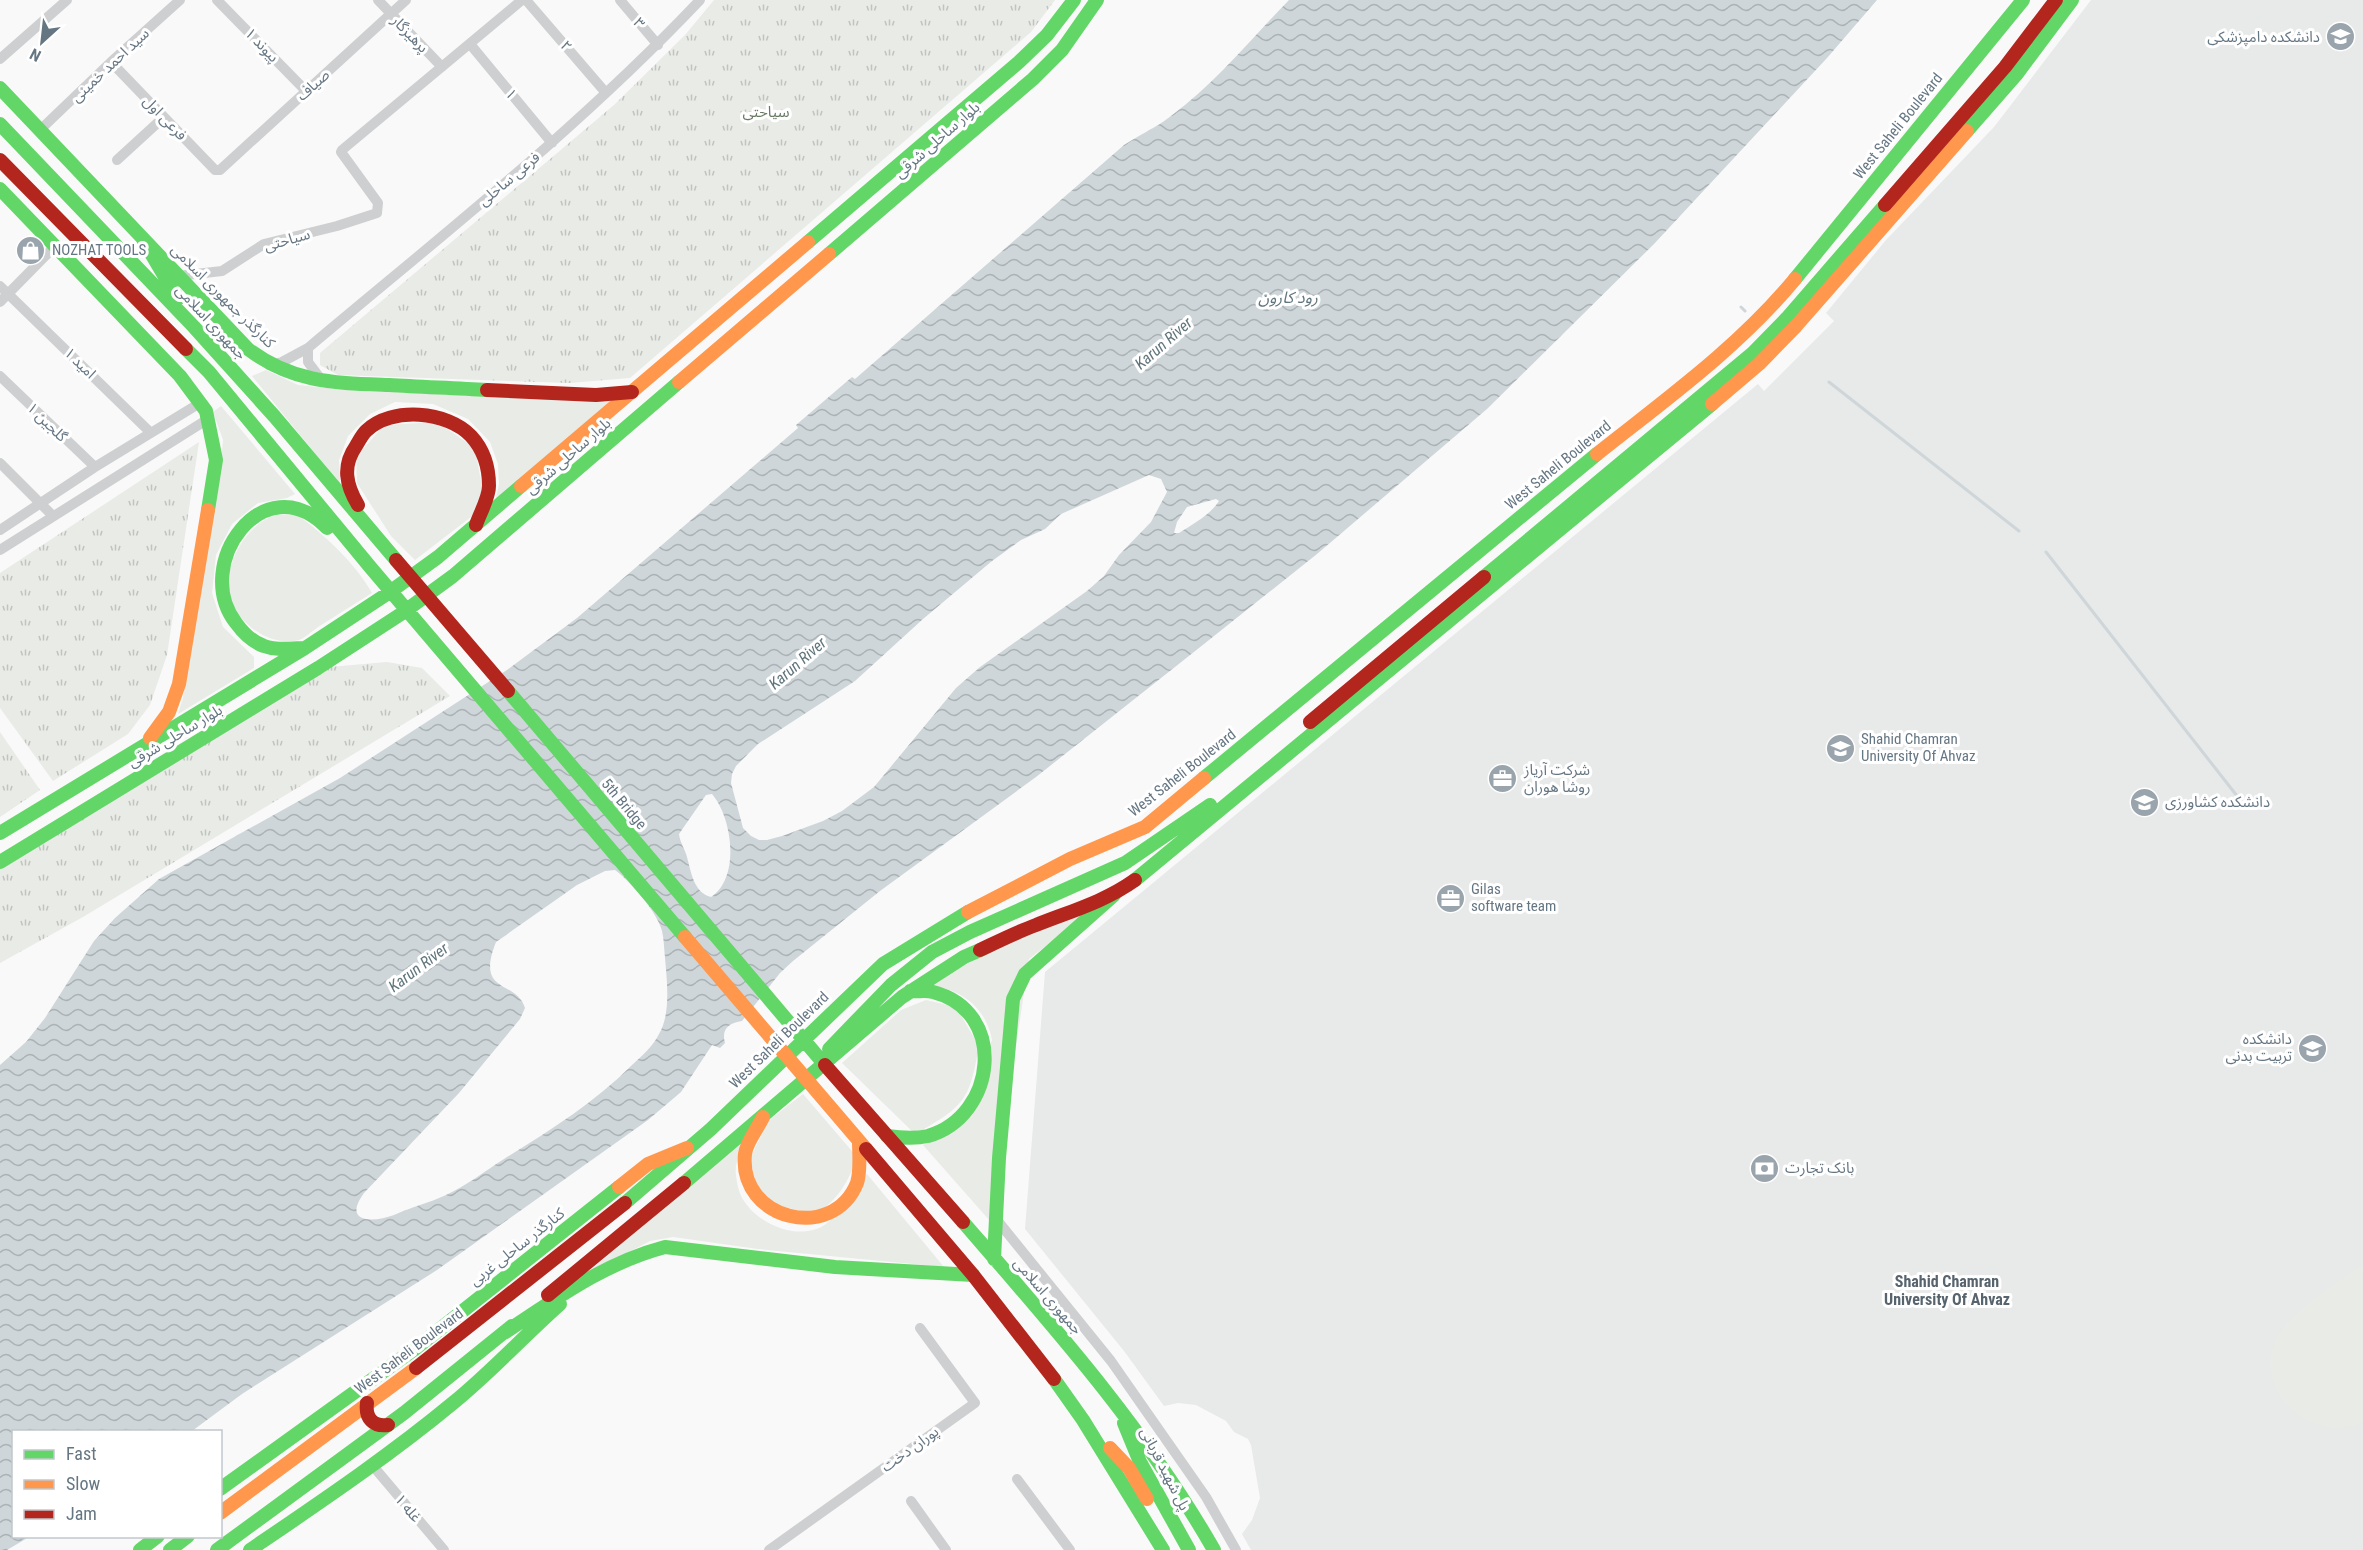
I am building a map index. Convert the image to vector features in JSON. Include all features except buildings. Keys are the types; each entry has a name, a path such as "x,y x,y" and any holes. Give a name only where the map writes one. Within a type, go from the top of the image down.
{"main road":[{"name":"بلوار ساحلی شرقی","path":"0,833 304,648 387,594 476,525 1019,62 1047,35 1074,0"},
{"name":"بلوار ساحلی شرقی","path":"0,862 307,675 401,614 492,543 1033,79 1062,50 1097,0"},
{"name":"West Saheli Boulevard","path":"222,1512 444,1347 635,1196 693,1145 883,964 962,915 1070,859 1145,827 1692,378 1774,304 2023,0"},
{"path":"789,1095 848,1027 891,985 932,952 970,932 1125,863 1197,816 1753,353 1787,318 1997,75 2056,0"},
{"path":"994,1259 999,1158 1013,999 1025,974 1114,895 1160,860 1614,487 1759,364 1796,326 2016,75 2072,0"},
{"name":"کنارگذر جمهوری اسلامی","path":"0,88 248,349 268,365 294,376 323,382 596,395 632,392"},
{"name":"جمهوری اسلامی","path":"0,124 194,327 275,417 386,551"},
{"path":"0,160 209,372 371,568 973,1275 1053,1377 1083,1420 1163,1550"},
{"path":"0,189 180,376 206,411 216,460 179,684 169,712 145,745"},
{"path":"142,238 194,327"},
{"path":"106,300 148,309"},
{"path":"648,379 662,396"},
{"path":"386,551 349,490 346,474 348,458 354,441 384,419 403,414 422,414 446,419 467,430 481,445 488,460 490,492 476,525"},
{"path":"304,648 263,646 236,626 227,612 221,591 222,569 230,546 242,526 258,513 274,507 292,507 311,513 371,568"},
{"name":"5th Bridge","path":"386,551 837,1079"},
{"path":"217,1550 468,1364 910,991 964,957 1000,940 1114,895"},
{"path":"887,1136 907,1138 932,1135 954,1124 971,1106 982,1084 986,1060 984,1040 973,1018 955,1001 933,992 910,991"},
{"name":"جمهوری اسلامی","path":"837,1079 1077,1353 1115,1402 1190,1508 1214,1550"},
{"path":"763,1117 750,1133 744,1154 745,1175 754,1194 761,1202 769,1209 788,1218 809,1220 830,1214 847,1201 858,1183 862,1162 858,1141"},
{"name":"کنارگذر ساحلی غربی","path":"222,1488 416,1348 648,1164 693,1145"},
{"path":"504,1333 609,1266 639,1252 665,1247 835,1267 973,1275"},
{"path":"250,1550 373,1467 481,1379 534,1326 592,1277"},
{"name":"پل شهید قربانی","path":"1115,1402 1140,1462 1189,1550"},
{"path":"367,1403 366,1414 370,1421 376,1425 388,1425"},
{"name":"پل شهید قربانی","path":"1083,1420 1129,1468 1174,1550"},
{"path":"306,1449 314,1448 324,1455 326,1466 322,1473"},
{"path":"140,1550 155,1538"},
{"path":"170,1550 185,1538"}],"street":[{"name":"سید احمد خمینی","path":"40,130 180,0"},
{"name":"پیوند ۱","path":"218,0 306,91"},
{"name":"پرهیزگار","path":"378,0 442,67"},
{"name":"صیاف","path":"220,170 406,0"},
{"name":"سیاحتی","path":"178,276 222,271 264,244 337,226 377,213 378,203 341,152 342,150 524,0"},
{"name":"۲","path":"524,0 606,93"},
{"name":"۳","path":"620,0 658,45"},
{"name":"فرعی ساحلی","path":"268,365 282,362 308,348 552,143 658,45 700,0"},
{"path":"0,59 61,2"},
{"name":"۱","path":"470,44 552,143"},
{"name":"فرعی اول","path":"111,62 215,170 220,170"},
{"path":"117,160 164,117"},
{"path":"3,294 55,246"},
{"name":"امید ۱","path":"3,294 151,433"},
{"path":"308,348 308,362 323,382"},
{"name":"گلجین ۱","path":"0,376 95,467"},
{"path":"0,530 95,467 200,403"},
{"path":"0,550 208,419"},
{"path":"0,463 53,516"},
{"path":"996,1218 1111,1360 1206,1497 1236,1550"},
{"name":"پوران دخت","path":"769,1550 975,1403 920,1328"},
{"name":"غله ۱","path":"373,1467 444,1550"},
{"path":"1017,1479 1070,1550"},
{"path":"911,1501 946,1550"}],"shaded area":[{"name":"Shahid Chamran University Of Ahvaz","path":"2091,0 2363,0 2363,1550 1251,1550 1242,1534 1252,1520 1260,1498 1248,1439 1234,1432 1226,1421 1196,1405 1178,1403 1164,1406 1124,1351 1025,1229 1045,972 1758,384 1764,391 1834,321 1826,313 1886,240 1994,127"}],"green space":[{"name":"سیاحتی","path":"714,0 1055,0 1031,32 630,378 569,383 338,375 320,365 320,353 614,105 685,35"},
{"path":"266,370 298,385 357,391 618,397 495,502 499,484 498,464 490,442 468,419 433,404 395,402 370,414 348,436 339,460 340,484 252,376"},
{"path":"221,406 295,494 287,498 258,503 232,524 216,555 212,593 223,627 254,657 254,668 178,714 183,698 221,463 223,440 213,412"},
{"path":"437,422 475,448 483,493 471,517 415,560 391,536 357,483 356,457 384,425"},
{"path":"199,442 167,655 150,705 128,734 53,781 0,708 0,573"},
{"path":"296,514 338,550 357,571 372,593 301,639 279,641 260,633 243,620 232,603 229,578 236,552 252,530 273,516"},
{"path":"387,662 422,668 450,696 83,917 0,963 0,861 318,668"},
{"path":"0,732 40,790 0,817"},
{"path":"1086,914 1029,959 990,1221 923,1145 957,1127 992,1040 989,1028 984,1017 969,1000 949,990 925,986 1017,938"},
{"path":"926,1000 956,1007 979,1046 972,1079 962,1100 945,1116 915,1134 842,1063 901,1010"},
{"path":"803,1094 857,1157 836,1197 814,1215 760,1200 750,1159 768,1121"},
{"path":"747,1135 737,1160 738,1189 751,1210 770,1224 793,1231 805,1231 826,1224 867,1174 944,1267 758,1249 673,1237 650,1241 585,1275"},
{"path":"2363,1264 2363,1423 2343,1428 2323,1426 2305,1419 2289,1407 2278,1392 2271,1374 2271,1354 2285,1325"}],"water":[{"name":"رود کارون","path":"1289,0 1877,0 1827,58 1654,244 1487,409 1317,554 1204,644 1036,777 880,891 793,961 780,973 742,1021 727,1027 724,1034 725,1043 720,1048 712,1045 681,1092 648,1120 437,1270 242,1394 193,1430 12,1430 12,1538 27,1538 7,1550 0,1550 0,1065 26,1042 45,1018 94,941 115,918 159,879 340,778 507,670 577,618 798,428 796,425 852,377 855,379 1124,145 1159,124 1203,90","holes":["1149,475 1161,479 1167,492 1151,522 1119,555 1104,576 1087,591 980,667 956,688 874,787 842,811 823,821 782,836 759,840 743,828 731,783 732,774 736,766 758,744 855,681 923,619 992,561 1021,540 1045,529 1061,514","1216,499 1219,501 1211,511 1179,533 1174,533 1177,522 1187,507","712,794 719,804 728,831 730,862 727,876 711,897 705,895 697,887 679,834 706,795","615,870 643,898 655,915 662,931 667,977 667,1007 663,1026 654,1043 587,1104 461,1187 440,1198 386,1218 369,1219 358,1215 356,1210 364,1193 459,1093 520,1019 525,1008 520,999 499,984 490,971 496,942 577,885 605,871"]}],"waterway":[{"path":"1741,307 1745,311"},
{"path":"1829,382 2019,531"},
{"path":"2046,552 2241,801"}],"traffic: fast":[{"path":"808,242 1019,62 1047,35 1074,0"},
{"path":"829,254 1033,79 1062,50 1097,0"},
{"path":"1795,279 2023,0"},
{"path":"1967,131 2016,75 2072,0"},
{"path":"0,88 248,349 265,360 298,375 333,382 487,390"},
{"path":"0,124 194,327 275,417 396,560"},
{"path":"0,189 180,376 206,411 216,460 208,510"},
{"path":"1484,577 1753,353 1787,318 1885,205"},
{"path":"142,238 178,299"},
{"path":"186,349 209,372 371,568 685,937"},
{"path":"0,862 318,668 401,614 453,576 679,382"},
{"path":"1135,880 1712,404"},
{"path":"1204,778 1597,454"},
{"path":"0,833 305,648 387,594 438,557 521,486"},
{"path":"305,648 269,648 248,637 236,623 224,600 222,575 228,550 241,529 259,514 280,507 303,511 327,528"},
{"path":"508,691 825,1065"},
{"path":"829,1049 891,985 932,952 970,932 1125,863 1210,805"},
{"path":"994,1259 999,1158 1013,999 1025,974 1114,895"},
{"path":"625,1203 711,1129 883,964 968,912"},
{"path":"684,1183 902,997 964,957 980,950"},
{"path":"887,1136 923,1137 951,1125 968,1108 980,1087 984,1064 983,1041 974,1020 957,1003 933,992 910,991"},
{"path":"222,1488 416,1348 619,1187"},
{"path":"963,1222 1097,1380 1158,1462 1214,1550"},
{"path":"504,1333 601,1272 621,1262 665,1247 835,1267 973,1275"},
{"path":"250,1550 429,1423 481,1379 560,1304"},
{"path":"217,1550 404,1413 512,1326"},
{"path":"1054,1379 1083,1420 1163,1550"},
{"path":"1124,1423 1140,1462 1189,1550"},
{"path":"140,1550 155,1538"},
{"path":"170,1550 185,1538"}],"traffic: slow":[{"path":"1712,404 1759,364 1796,326 1967,131"},
{"path":"521,486 808,242"},
{"path":"679,382 829,254"},
{"path":"1597,454 1726,350 1795,279"},
{"path":"150,738 169,712 179,684 208,510"},
{"path":"968,912 1070,859 1145,827 1204,778"},
{"path":"685,937 866,1149"},
{"path":"763,1117 746,1150 747,1177 756,1195 771,1208 789,1216 809,1218 828,1213 845,1202 857,1183 859,1141"},
{"path":"619,1187 648,1164 687,1148"},
{"path":"222,1512 416,1368"},
{"path":"1110,1448 1129,1468 1147,1499"}],"traffic: jam":[{"path":"1885,205 2005,67 2056,0"},
{"path":"0,160 186,349"},
{"path":"487,390 596,395 632,392"},
{"path":"358,505 348,483 347,468 352,453 365,433 377,423 390,418 404,415 434,417 448,421 471,436 485,460 489,491 476,525"},
{"path":"396,560 508,691"},
{"path":"1310,722 1484,577"},
{"path":"980,950 1099,900 1135,880"},
{"path":"825,1065 963,1222"},
{"path":"866,1149 973,1275 1054,1379"},
{"path":"548,1295 684,1183"},
{"path":"416,1368 625,1203"},
{"path":"367,1403 367,1413 371,1420 378,1425 388,1425"}],"place":[{"name":"دانشکده دامپزشکی","path":"2341,37"},
{"name":"NOZHAT TOOLS","path":"31,250"},
{"name":"Shahid Chamran University Of Ahvaz","path":"1840,748"},
{"name":"شرکت آریاز روشا هوران","path":"1503,779"},
{"name":"دانشکده کشاورزی","path":"2144,802"},
{"name":"Gilas software team","path":"1450,898"},
{"name":"دانشکده تربیت بدنی","path":"2313,1048"},
{"name":"بانک تجارت","path":"1764,1168"}],"district":[{"name":"Shahid Chamran University Of Ahvaz","path":"1947,1290"}],"water label":[{"name":"Karun River","path":"1163,343"},
{"name":"Karun River","path":"797,663"},
{"name":"Karun River","path":"418,967"}]}
